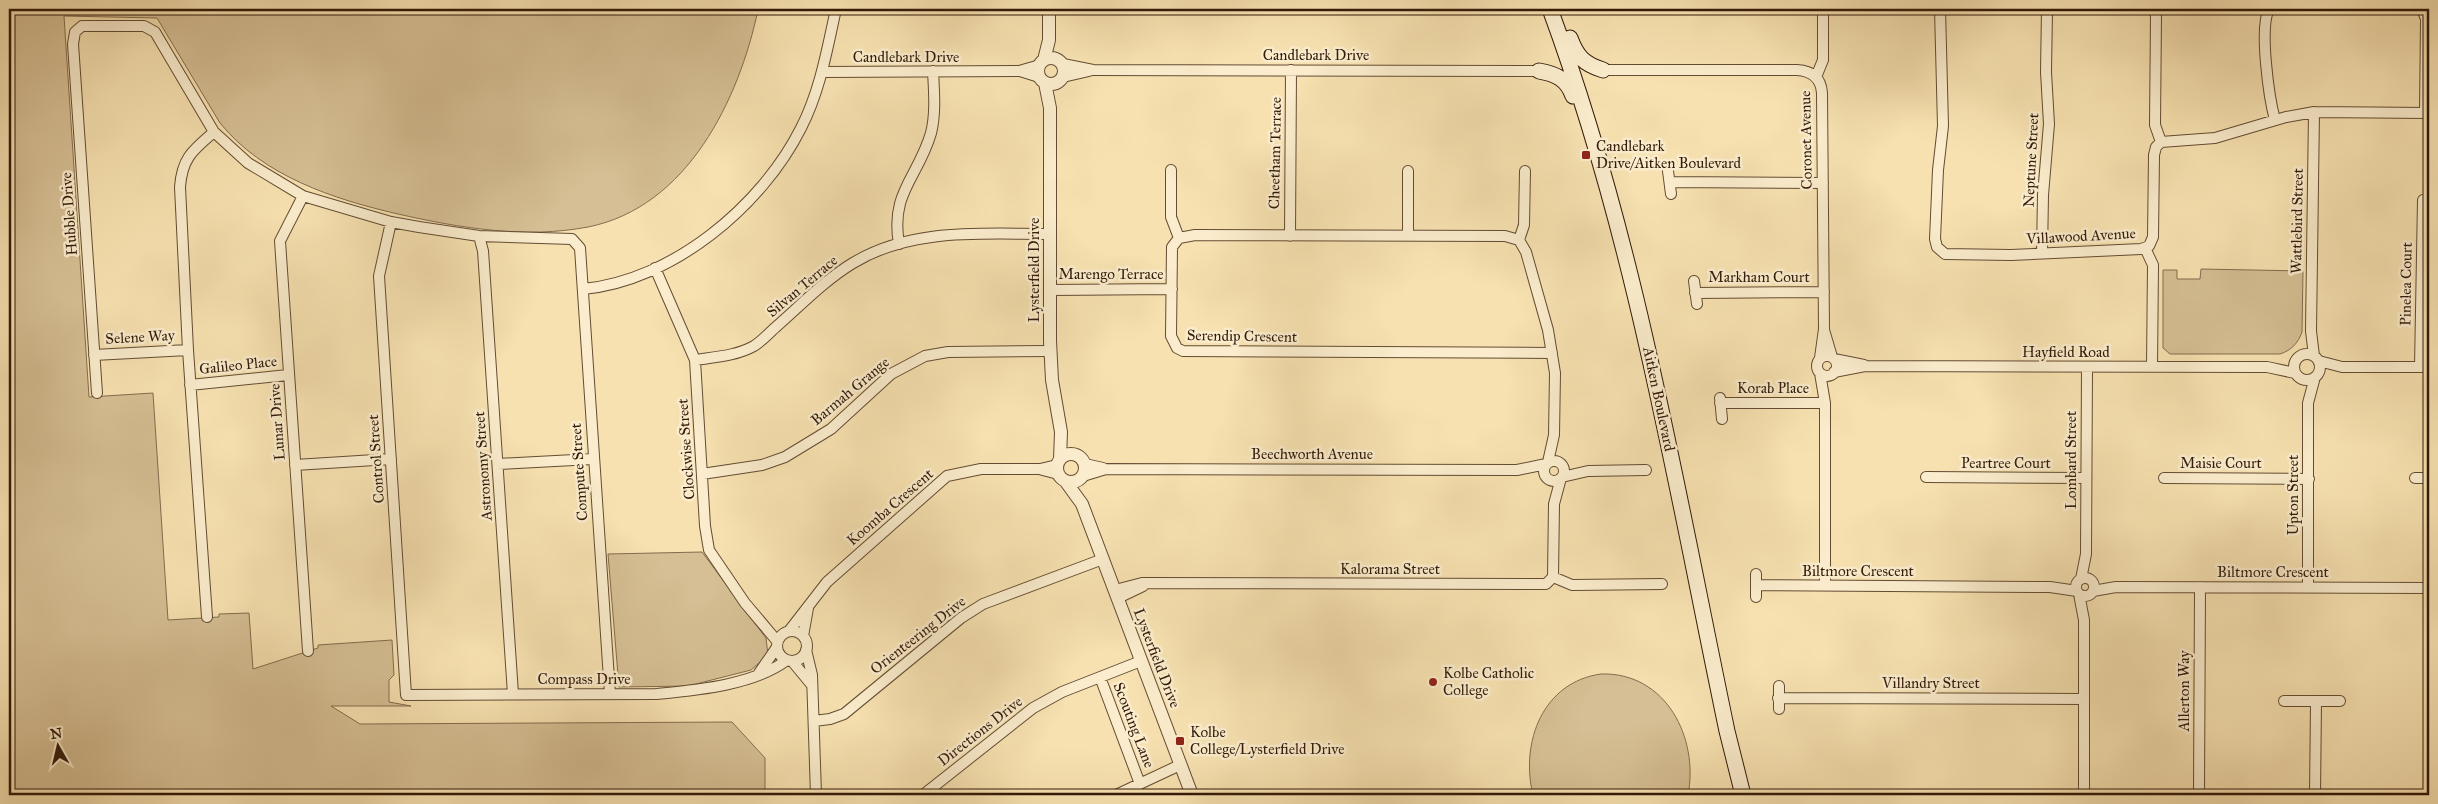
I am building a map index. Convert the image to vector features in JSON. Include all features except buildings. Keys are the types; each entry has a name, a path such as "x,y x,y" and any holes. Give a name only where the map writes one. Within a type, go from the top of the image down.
{"main road":[{"name":"Aitken Boulevard","path":"1550,9 1584,106 1612,202 1645,333 1698,594 1743,795"},
{"path":"1558,9 1579,58 1588,65 1603,70"},
{"path":"1539,71 1556,64 1561,54 1562,41"},
{"path":"1584,106 1582,91 1585,80 1603,70"},
{"path":"1539,71 1560,77 1568,85 1589,147 1612,202"}],"street":[{"path":"583,289 614,284 655,268 701,241 725,224 771,176 801,128 822,72 836,9"},
{"path":"1048,74 1049,9"},
{"path":"1813,74 1823,52 1823,9"},
{"name":"Villawood Avenue","path":"1940,9 1943,126 1937,178 1935,239 1937,247 1942,252 1951,255 2145,248 2153,237 2154,156 2156,147 2161,142"},
{"name":"Neptune Street","path":"2042,253 2043,195 2049,124 2046,72 2047,9"},
{"path":"2154,9 2156,16 2155,125 2161,142 2229,136 2275,120 2314,112 2427,113 2426,22 2422,9"},
{"path":"2269,9 2266,17 2266,70 2268,91 2275,120"},
{"name":"Hubble Drive","path":"97,393 73,44 75,32 82,26 144,26 155,32 214,132"},
{"path":"1048,74 1065,71 1049,40"},
{"path":"1048,74 1052,58 1061,62"},
{"name":"Candlebark Drive","path":"1061,62 1093,70"},
{"name":"Candlebark Drive","path":"822,72 1019,71 1048,74 1093,70 1539,71"},
{"name":"Cheetham Terrace","path":"1290,236 1291,70"},
{"name":"Coronet Avenue","path":"1603,70 1797,70 1813,74 1822,93 1824,329 1820,358"},
{"path":"899,244 896,222 900,200 918,165 932,127 933,72"},
{"name":"Lysterfield Drive","path":"1048,74 1050,108 1051,351 1054,396 1061,432 1060,470 1082,504 1192,795"},
{"name":"Wattlebird Street","path":"2314,112 2311,331 2316,358 2316,376"},
{"path":"207,617 190,385 180,187 181,171 190,152 214,132 248,163 303,196 391,222 480,236"},
{"path":"1171,170 1170,217 1179,238 1195,235 1408,235 1507,236 1519,240 1526,252 1552,353 1555,373 1554,435 1544,469 1554,504"},
{"path":"1408,171 1408,235"},
{"path":"1519,240 1524,225 1526,171"},
{"path":"1668,171 1671,194"},
{"path":"1670,182 1823,183"},
{"name":"Lunar Drive","path":"303,196 280,241 308,651"},
{"name":"Pinelea Court","path":"2423,200 2425,367"},
{"name":"Control Street","path":"391,222 379,276 406,695"},
{"name":"Silvan Terrace","path":"695,360 729,356 754,346 832,278 854,262 899,244 950,234 1050,234"},
{"name":"Compute Street","path":"480,236 572,239 580,248 610,694"},
{"name":"Astronomy Street","path":"480,236 483,250 513,694"},
{"name":"Serendip Crescent","path":"1179,238 1172,247 1171,336 1177,348 1183,351 1552,353"},
{"path":"2145,248 2153,265 2152,367"},
{"name":"Clockwise Street","path":"655,268 695,360 705,526 709,550 777,644"},
{"name":"Markham Court","path":"1694,281 1697,304"},
{"name":"Marengo Terrace","path":"1050,290 1172,289"},
{"name":"Markham Court","path":"1695,293 1824,292"},
{"name":"Coronet Avenue","path":"1824,329 1833,358"},
{"name":"Wattlebird Street","path":"2298,358 2311,331"},
{"name":"Selene Way","path":"94,355 188,350"},
{"name":"Barmah Grange","path":"702,474 762,465 785,457 831,429 891,374 925,356 948,352 1051,351"},
{"path":"1825,403 1837,364 1833,358 1826,356 1820,358 1817,367 1820,373 1825,403 1826,586"},
{"name":"Hayfield Road","path":"1833,358 1865,366"},
{"name":"Hayfield Road","path":"1833,373 1865,366 2267,367 2298,358 2316,358"},
{"name":"Upton Street","path":"2298,358 2298,376 2308,403"},
{"path":"2316,358 2342,367 2425,367"},
{"name":"Lombard Street","path":"2084,795 2087,367"},
{"name":"Hayfield Road","path":"2267,367 2308,380 2316,376"},
{"path":"2316,376 2342,367"},
{"path":"1820,373 1826,376 1833,373"},
{"name":"Galileo Place","path":"190,385 288,375"},
{"name":"Upton Street","path":"2308,587 2308,403 2316,376"},
{"name":"Korab Place","path":"1722,419 1720,400 1825,403"},
{"name":"Lysterfield Drive","path":"1061,432 1074,454"},
{"path":"1554,435 1564,471 1554,504 1553,577 1572,585 1662,584"},
{"path":"1074,454 1080,458 1083,473 1074,482 1060,470 1066,455 1074,454"},
{"path":"295,466 391,459"},
{"path":"498,464 593,459"},
{"path":"1547,463 1555,460 1562,464 1588,470 1646,470"},
{"name":"Beechworth Avenue","path":"1083,473 1106,469 1517,470 1547,463"},
{"name":"Koomba Crescent","path":"787,631 827,582 947,476 981,469 1060,470"},
{"name":"Beechworth Avenue","path":"1517,470 1545,477"},
{"path":"1545,477 1552,481 1588,470"},
{"name":"Lysterfield Drive","path":"1082,504 1083,473"},
{"name":"Peartree Court","path":"1926,477 2086,478"},
{"name":"Maisie Court","path":"2164,478 2309,479"},
{"path":"2415,478 2429,478"},
{"name":"Orienteering Drive","path":"814,721 830,719 844,714 961,618 983,604 1103,559"},
{"path":"1756,574 1756,597"},
{"name":"Kalorama Street","path":"1116,594 1134,584 1539,585 1546,584 1553,577"},
{"name":"Biltmore Crescent","path":"1756,586 2429,588"},
{"name":"Allerton Way","path":"2199,795 2200,587"},
{"path":"808,604 803,636 812,675 816,795"},
{"path":"759,620 803,636"},
{"path":"758,674 787,631"},
{"path":"777,644 782,657 789,660 812,684"},
{"path":"789,660 798,659 806,650"},
{"name":"Compass Drive","path":"406,695 656,694 688,691 749,679 789,660"},
{"name":"Directions Drive","path":"923,795 1033,708 1062,692 1141,661"},
{"name":"Scouting Lane","path":"1100,677 1140,784"},
{"path":"1778,709 1779,686"},
{"name":"Villandry Street","path":"1778,698 2084,698"},
{"path":"2284,701 2340,701"},
{"path":"2316,701 2316,795"},
{"path":"1116,795 1180,765"}],"shaded area":[{"path":"9,9 824,9 758,10 737,79 722,112 703,144 681,173 654,197 623,216 588,227 540,232 493,230 445,224 373,208 324,193 301,183 257,157 237,142 220,123 157,18 64,16 89,397 153,393 168,620 219,617 219,614 249,613 253,669 318,648 318,645 392,640 394,675 389,680 389,702 411,706 331,706 360,724 732,722 765,758 765,795 9,795"},
{"path":"2201,269 2303,271 2302,332 2299,340 2291,348 2280,354 2170,354 2163,348 2163,270 2177,270 2177,279 2200,279"},
{"path":"702,552 766,638 768,655 751,670 688,686 619,687 608,554"},
{"path":"1601,674 1624,676 1644,684 1660,696 1673,712 1682,731 1688,752 1690,773 1688,795 1533,795 1530,755 1540,718 1551,702 1564,689 1581,679"}],"place":[{"name":"Candlebark Drive/Aitken Boulevard","path":"1586,155"},
{"name":"Kolbe Catholic College","path":"1433,682"},
{"name":"Kolbe College/Lysterfield Drive","path":"1180,741"}]}
